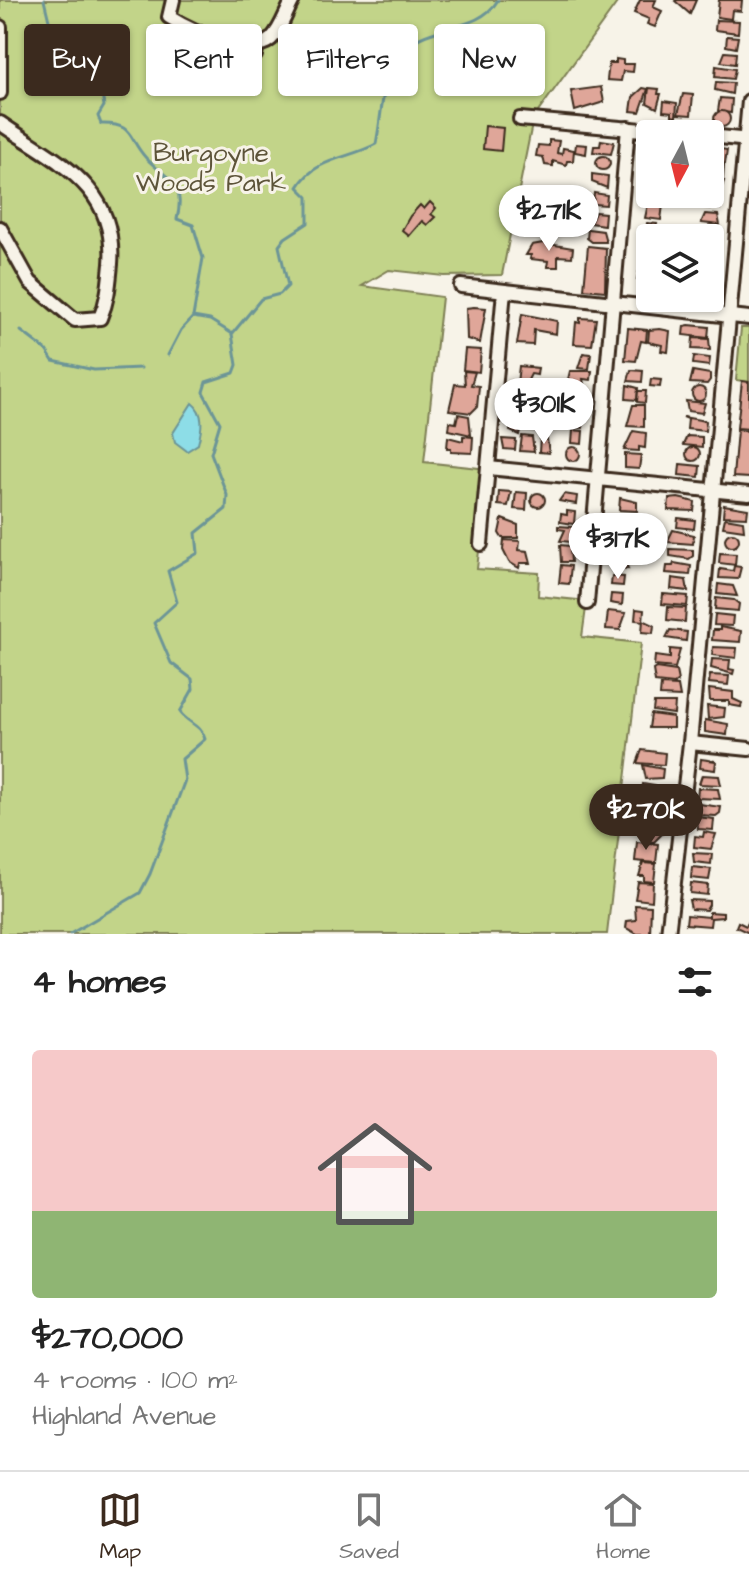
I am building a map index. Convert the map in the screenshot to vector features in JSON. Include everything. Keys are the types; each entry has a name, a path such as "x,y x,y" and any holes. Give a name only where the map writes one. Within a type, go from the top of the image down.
{"street":[{"path":"162,0 169,17 180,24"},
{"path":"169,17 173,0"},
{"path":"262,42 274,36 293,0"},
{"path":"0,27 0,93"},
{"path":"668,934 690,743 749,101"},
{"path":"520,119 636,129"},
{"path":"0,123 84,181 105,211 113,236 108,301 100,318 75,320 30,282 0,228"},
{"path":"587,603 628,128"},
{"path":"724,138 747,140"},
{"path":"461,286 749,318"},
{"path":"481,544 504,291"},
{"path":"488,468 749,494"},
{"path":"690,743 749,749"}],"green space":[{"name":"Burgoyne Woods Park","path":"0,0 619,0 533,119 502,275 444,276 389,270 362,286 442,297 424,462 488,469 477,569 539,573 538,596 587,601 582,637 641,643 607,934 0,934"},
{"path":"741,328 749,328 749,382 736,380"}],"water":[{"path":"192,403 201,416 201,427 198,444 187,451 175,442 173,433"}],"building":[{"path":"640,0 656,0 653,7 662,11 655,27 647,24 649,19 634,13"},
{"path":"676,0 696,0 690,14 675,1"},
{"path":"719,0 742,0 741,11 732,10 731,19 717,17"},
{"path":"716,20 739,21 738,33 715,30"},
{"path":"727,36 738,37 736,48 726,46"},
{"path":"725,52 736,53 735,64 721,62"},
{"path":"616,59 623,60 623,64 634,64 633,72 623,71 621,81 607,80 609,63 616,63"},
{"path":"716,66 735,69 733,79 715,77"},
{"path":"716,82 733,83 732,94 715,90"},
{"path":"601,87 604,102 575,111 571,91"},
{"path":"643,88 648,89 640,112 631,111 633,97"},
{"path":"649,88 659,89 658,94 661,94 657,108 647,103"},
{"path":"683,94 693,95 691,115 678,114"},
{"path":"720,98 732,99 731,113 718,111"},
{"path":"664,101 677,103 676,117 672,116 672,112 663,111"},
{"path":"722,111 730,119 724,126 724,120 714,119"},
{"path":"485,126 503,128 501,151 483,149"},
{"path":"549,140 559,141 557,153 562,154 563,148 574,150 573,161 567,161 566,165 553,161 553,166 545,165 543,157 536,156 538,145 549,146"},
{"path":"601,140 614,142 611,154 593,152 594,146 600,146"},
{"path":"576,144 587,145 586,154 575,152"},
{"path":"603,156 610,163 603,170 596,163"},
{"path":"592,174 608,176 607,188 592,182"},
{"path":"594,193 607,195 606,205 593,204"},
{"path":"430,202 436,208 431,214 435,217 427,225 422,221 409,236 402,230 410,216 420,205 424,209"},
{"path":"647,208 663,208 661,220 645,218"},
{"path":"595,212 605,213 604,225 590,223"},
{"path":"705,214 718,215 720,224 710,224 701,223"},
{"path":"588,229 603,231 606,242 592,242 587,238"},
{"path":"543,243 573,248 572,257 558,256 558,267 547,267 548,261 530,259 531,255 526,255 532,245"},
{"path":"588,246 606,248 605,291 584,289"},
{"path":"466,308 486,308 480,343 467,339"},
{"path":"522,314 557,321 556,334 534,330 533,345 517,344"},
{"path":"580,318 596,319 592,345 574,344 576,322 580,323"},
{"path":"684,326 709,327 708,338 683,335"},
{"path":"628,328 647,330 646,342 641,341 636,361 625,360"},
{"path":"649,330 670,331 668,352 661,351 662,345 648,342"},
{"path":"693,338 709,339 710,350 692,349"},
{"path":"465,349 481,350 479,372 463,370"},
{"path":"583,353 591,354 589,369 578,368"},
{"path":"694,356 710,358 709,366 693,364"},
{"path":"519,366 538,368 537,375 531,374 526,384 517,383"},
{"path":"631,370 643,371 642,382 628,381"},
{"path":"464,371 475,372 471,385 479,386 477,407 471,413 449,410 455,384 465,385"},
{"path":"570,371 592,371 591,380 583,379 585,390 566,388"},
{"path":"693,371 710,374 710,380 707,384 690,383"},
{"path":"651,379 661,380 660,387 650,386"},
{"path":"742,381 749,382 749,429 737,428"},
{"path":"627,385 638,388 637,400 626,399"},
{"path":"522,386 531,387 526,402 515,401 516,391 521,392"},
{"path":"699,387 706,394 699,401 692,394"},
{"path":"579,390 588,399 579,408 570,399"},
{"path":"638,391 646,391 645,403 637,402"},
{"path":"686,401 705,403 702,413 688,411"},
{"path":"516,404 526,404 526,410 531,410 530,423 507,421 508,413 515,413"},
{"path":"633,405 644,405 644,427 627,426"},
{"path":"571,408 586,412 583,428 574,427"},
{"path":"458,414 469,416 471,435 449,430 450,422 456,423"},
{"path":"683,417 706,421 705,431 687,429 688,419"},
{"path":"511,423 521,424 519,435 510,431"},
{"path":"573,430 583,431 582,444 572,443"},
{"path":"737,430 749,431 749,478 733,477"},
{"path":"633,431 646,433 645,448 639,447 639,451 624,450"},
{"path":"463,436 473,437 472,453 451,452 451,448 447,448 448,437 463,441"},
{"path":"522,436 532,437 534,452 520,451"},
{"path":"687,436 702,437 702,447 683,445"},
{"path":"540,438 547,439 549,453 539,452"},
{"path":"502,439 516,440 515,450 504,449"},
{"path":"573,447 580,454 573,461 566,454"},
{"path":"693,447 700,454 693,461 686,454"},
{"path":"625,454 641,455 639,469 625,468"},
{"path":"680,464 700,466 699,477 679,475"},
{"path":"499,491 511,492 508,506 498,505"},
{"path":"516,492 527,493 526,510 514,509"},
{"path":"538,493 545,500 538,507 531,500"},
{"path":"564,494 577,496 576,504 559,501"},
{"path":"620,498 637,502 637,511 619,510"},
{"path":"669,499 695,502 694,511 668,510"},
{"path":"724,505 748,509 747,517 723,516"},
{"path":"567,511 575,512 574,524 560,522 561,514 567,515"},
{"path":"619,517 628,518 626,529 617,528"},
{"path":"678,518 695,520 694,529 677,527"},
{"path":"725,518 743,521 744,530 723,527"},
{"path":"502,519 518,525 518,538 502,538 499,533"},
{"path":"558,526 573,527 571,542 560,541 565,530 558,529"},
{"path":"673,530 694,535 693,544 667,542"},
{"path":"732,533 739,540 732,547 725,540"},
{"path":"624,534 632,542 624,550 616,542"},
{"path":"504,540 520,541 519,550 528,551 531,563 520,563 519,568 509,562 503,550"},
{"path":"560,545 570,546 571,562 561,562"},
{"path":"670,549 693,550 693,556 689,559 670,556"},
{"path":"720,553 736,554 735,565 719,563"},
{"path":"614,555 624,556 628,569 613,567"},
{"path":"674,563 691,566 690,575 666,573 667,566"},
{"path":"561,565 571,566 569,584 559,583"},
{"path":"734,566 741,567 738,579 719,578 720,569 733,571"},
{"path":"612,576 624,577 623,586 611,585"},
{"path":"672,578 686,580 688,591 671,589"},
{"path":"718,584 733,586 737,596 717,594"},
{"path":"611,594 623,595 622,605 610,603"},
{"path":"663,594 688,596 687,606 662,604"},
{"path":"716,598 734,600 739,604 738,611 715,609"},
{"path":"668,607 686,608 685,622 667,620"},
{"path":"636,609 644,610 643,621 635,620"},
{"path":"608,611 626,613 620,630 606,629"},
{"path":"715,614 733,616 732,626 714,625"},
{"path":"643,620 654,625 653,633 642,632"},
{"path":"720,627 741,631 740,642 712,640 713,630 720,630"},
{"path":"670,630 687,632 686,641 666,638"},
{"path":"713,647 737,648 736,658 712,655"},
{"path":"670,649 680,650 675,668 654,666 655,656 670,658"},
{"path":"712,659 730,660 729,669 734,670 733,674 711,668"},
{"path":"653,670 676,671 678,681 674,684 655,682"},
{"path":"710,675 729,676 728,685 709,683"},
{"path":"661,685 678,686 680,697 660,696"},
{"path":"709,689 733,692 733,699 742,703 741,707 729,705 729,701 710,701"},
{"path":"654,703 675,703 674,714 653,711"},
{"path":"707,706 725,708 724,717 708,719"},
{"path":"651,714 673,717 673,728 649,728"},
{"path":"705,720 728,724 727,735 705,732"},
{"path":"642,750 665,753 664,765 637,763"},
{"path":"701,759 716,761 715,770 700,768"},
{"path":"643,765 663,769 662,778 646,779"},
{"path":"702,775 719,776 721,785 699,784"},
{"path":"643,784 655,786 655,793 661,793 657,812 639,810"},
{"path":"698,788 718,789 720,799 697,798"},
{"path":"699,804 721,807 720,813 716,816 698,815"},
{"path":"661,814 660,827 640,825 641,815"},
{"path":"697,817 714,819 713,830 698,829"},
{"path":"646,828 663,830 663,833 654,842 645,841 641,835 645,835"},
{"path":"704,832 716,834 711,849 694,847 695,836 703,837"},
{"path":"637,842 658,844 656,863 635,861"},
{"path":"693,853 712,854 711,864 694,862"},
{"path":"643,863 656,864 654,882 644,881 644,876 639,876"},
{"path":"692,867 711,869 709,880 691,878"},
{"path":"638,882 653,883 652,901 635,899"},
{"path":"691,883 708,885 707,895 690,893"},
{"path":"689,900 709,901 709,905 706,910 691,909"},
{"path":"635,905 651,906 650,934 637,934 626,928 627,921 636,920"},
{"path":"709,912 723,913 723,917 711,918 710,926 686,924 687,915 709,917"},
{"path":"749,921 749,933 736,927 738,922 746,926"}],"waterway":[{"path":"44,0 51,29 60,39 49,77 53,79 70,73 79,94 102,94 104,106 98,116 101,124 125,129 146,158 173,183 179,197 177,219 193,225 203,258 193,317 210,320 231,333"},
{"path":"70,934 140,893 185,780 182,759 205,739 201,730 180,712 193,689 192,679 171,663 154,623 177,602 168,571 198,553 196,533 226,509 227,495 211,453 220,423 203,392 206,382 234,373 237,365 232,334 261,299 280,294 288,286 279,246 285,238 308,223 308,197 298,187 305,177 323,164 376,144 388,78 397,58 407,46 419,38 476,19 488,12 498,0"},
{"path":"168,355 181,330 193,317"},
{"path":"21,331 46,350 53,361 94,370 141,368"}]}
